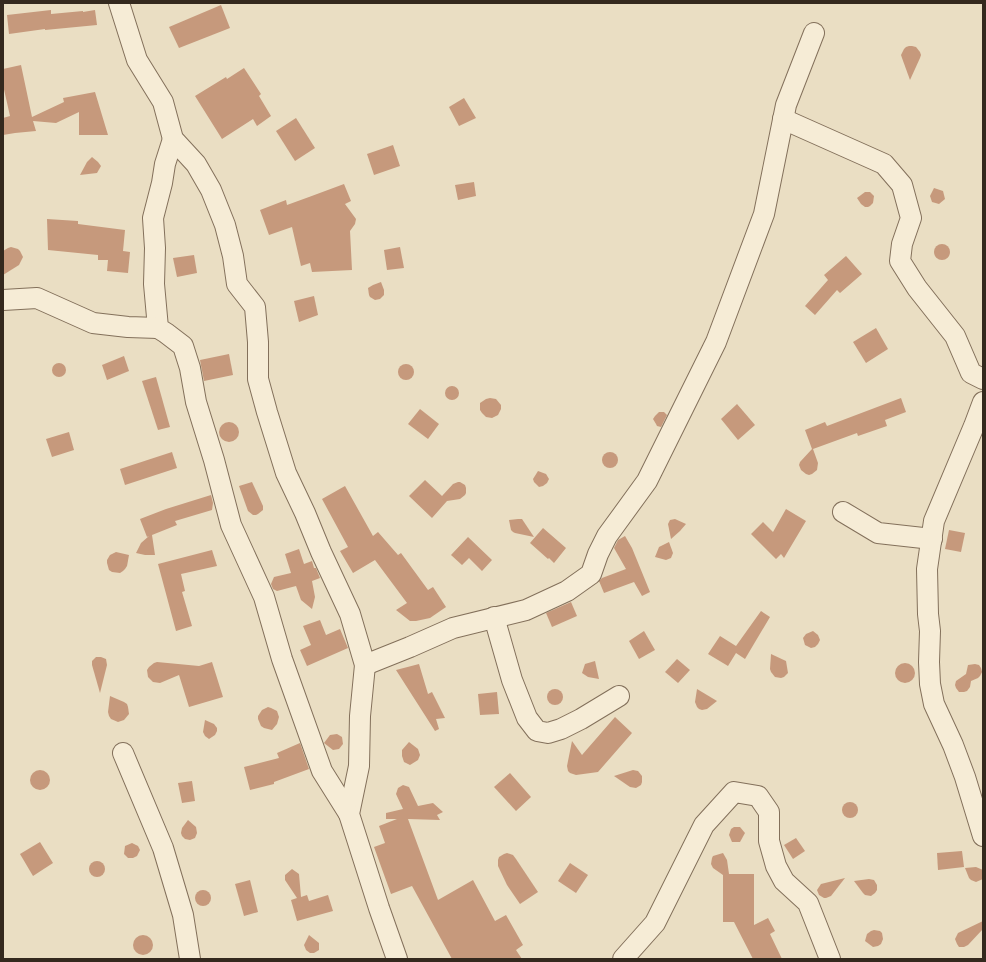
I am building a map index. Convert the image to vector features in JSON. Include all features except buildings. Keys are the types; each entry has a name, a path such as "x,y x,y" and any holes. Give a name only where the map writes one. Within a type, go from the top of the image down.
{"street":[{"path":"118,3 137,60 163,102 173,139 196,164 211,190 225,225 233,256 237,284 255,307 258,342 258,379 286,473 350,614 365,665 360,716 359,766 349,814"},
{"path":"365,665 453,628 526,610 567,591 591,574 598,554 607,536 647,481 719,335 764,214 786,105 814,33"},
{"path":"783,120 884,164 902,184 911,218 902,244 900,261 917,288 954,336 971,373 983,379"},
{"path":"158,328 154,284 155,248 153,218 165,164 173,139"},
{"path":"3,300 38,298 93,323 128,327 158,328 183,346 190,368 196,402 214,460 231,525 264,597 282,660 322,771 349,814 397,959"},
{"path":"983,402 934,522 927,569 928,614 930,630 930,684 934,704 953,745 965,777 983,836"},
{"path":"843,512 878,533 932,539"},
{"path":"494,617 512,680 527,718 537,731 548,733 561,729 619,696"},
{"path":"123,753 163,848 183,915 190,959"},
{"path":"623,959 655,923 704,825 734,792 758,796 769,812 768,841 776,866 784,881 808,902 830,959"}]}
